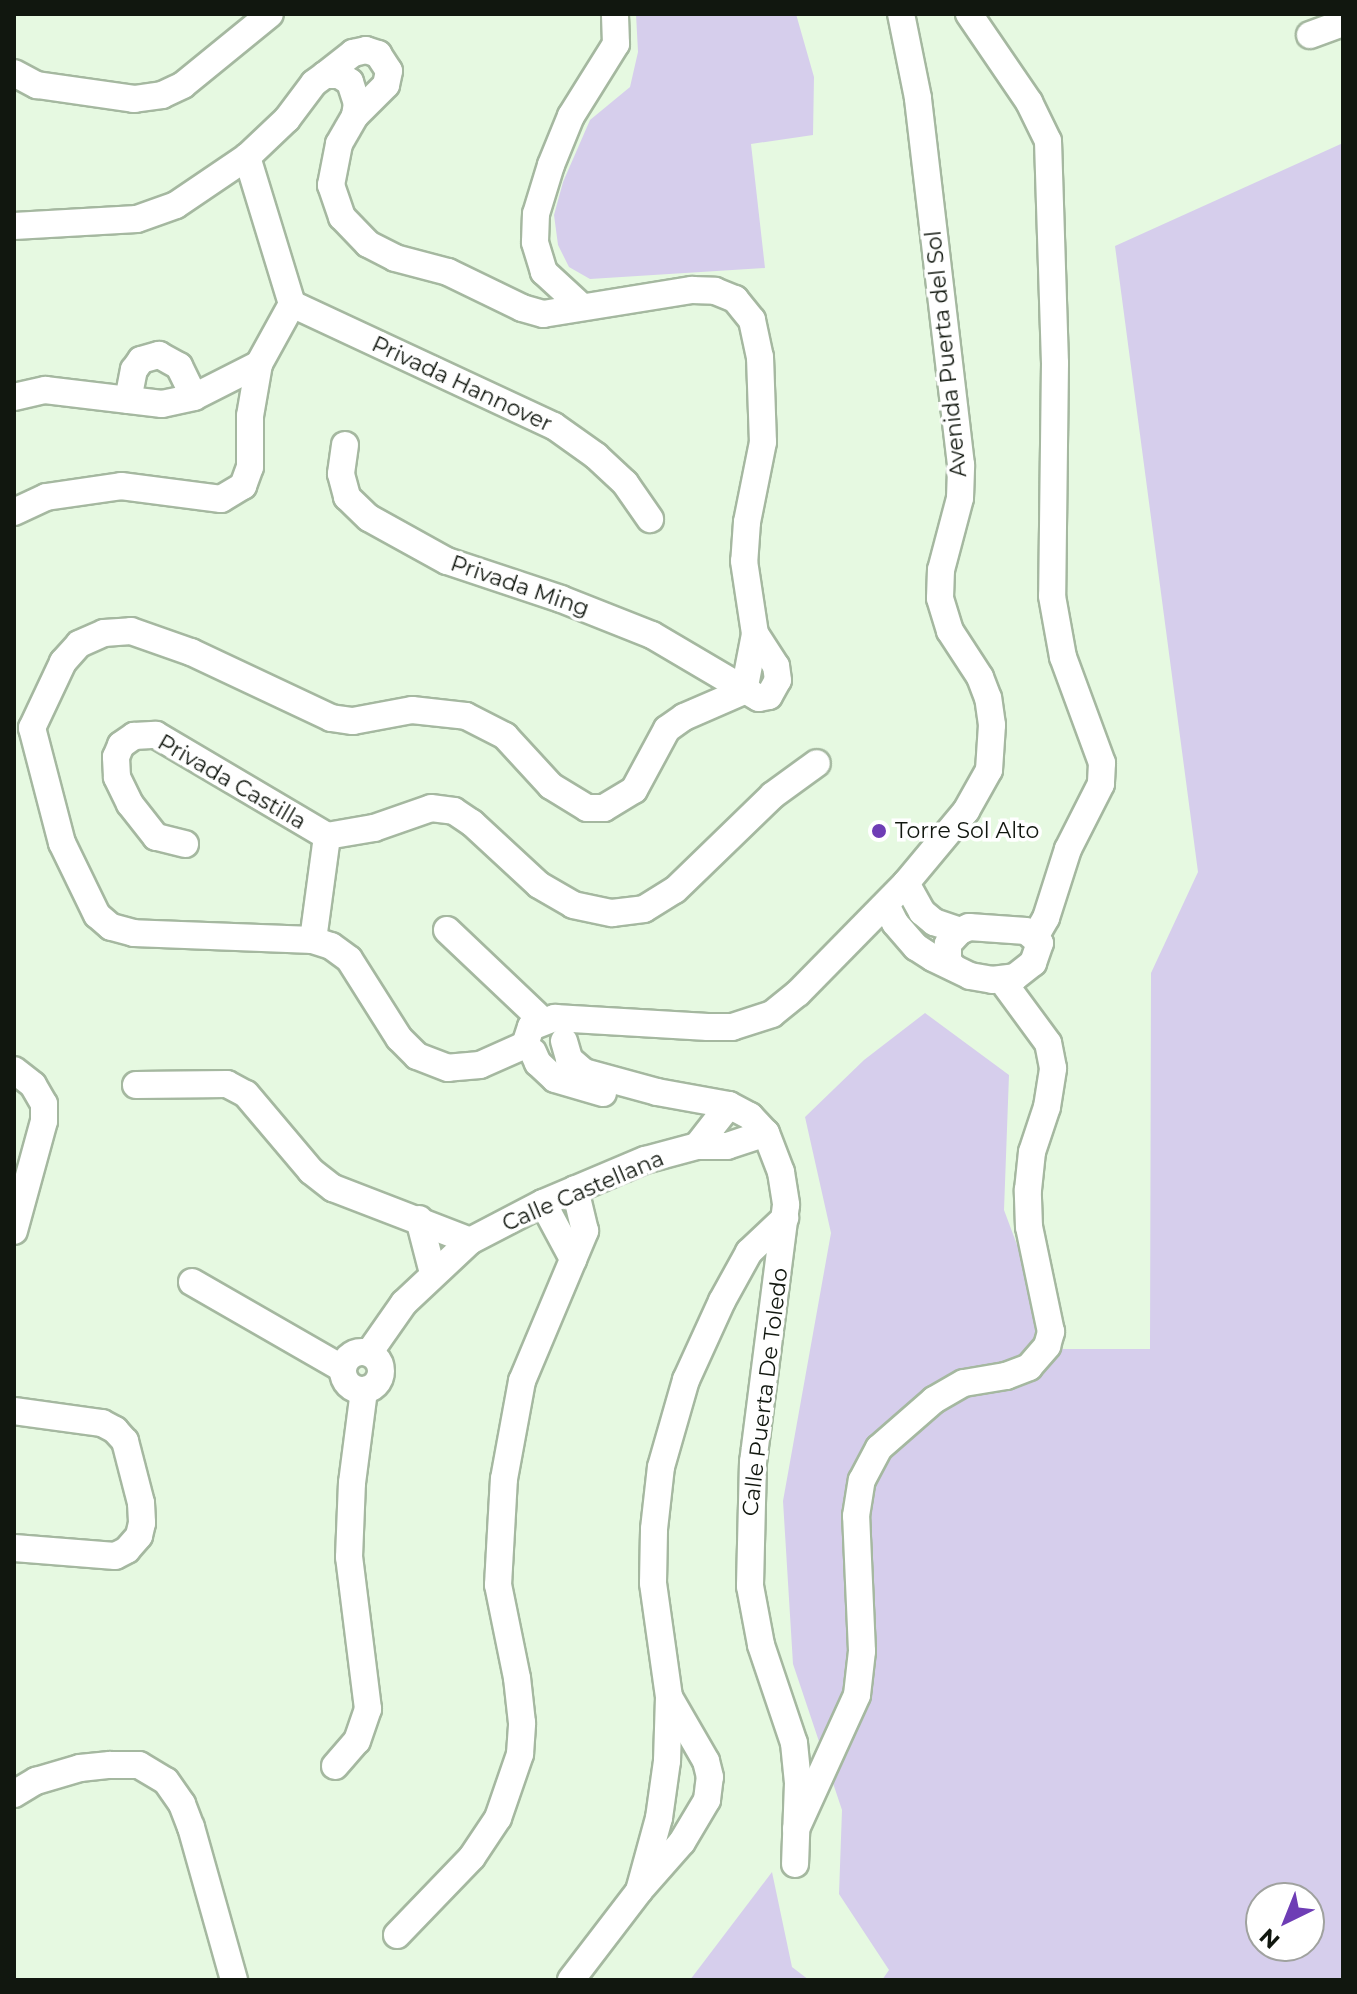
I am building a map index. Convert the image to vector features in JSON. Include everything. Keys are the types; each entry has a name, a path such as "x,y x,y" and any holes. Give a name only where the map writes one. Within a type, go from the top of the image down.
{"street":[{"path":"14,73 37,85 134,99 162,95 183,85 270,14"},
{"path":"582,307 544,272 535,242 536,214 571,116 616,44 615,14"},
{"name":"Avenida Puerta del Sol","path":"542,1020 708,1027 752,1022 772,1014 798,993 906,883 982,788 989,770 992,725 988,698 980,677 950,631 940,598 941,570 960,498 961,465 918,98 901,14"},
{"path":"969,14 1029,102 1048,141 1055,363 1052,596 1063,657 1102,763 1101,784 1068,849 1046,918 1035,937"},
{"path":"1310,35 1343,23"},
{"path":"14,226 137,219 176,205 247,157 325,75 353,53 366,50 378,54 389,71 386,85 355,116 339,144 331,185 342,217 368,244 395,258 448,272 543,314 565,313 582,307 692,290 715,291 735,299 752,320 760,357 763,442 747,522 744,561 755,634 776,666 778,680 769,696 759,698 744,691 684,717 667,729 634,790 619,802 604,808 587,808 569,800 551,786 505,736 466,716 412,710 353,721 331,718 191,652 131,631 104,633 79,644 63,662 32,728 62,843 97,915 111,927 134,933 313,940 349,959 399,1038 417,1056 448,1068 480,1065 529,1049 542,1054 591,1021"},
{"path":"325,75 339,75 350,82 356,92 355,116"},
{"path":"14,512 46,497 121,486 221,499 236,494 243,486 250,467 250,416 259,364 292,304 247,157"},
{"path":"507,299 544,272"},
{"name":"Privada Hannover","path":"292,304 554,426 596,456 625,483 650,519"},
{"path":"128,400 134,370 141,360 159,355 179,366 194,397"},
{"path":"14,397 45,390 162,404 194,397 259,364"},
{"name":"Privada Ming","path":"345,445 341,474 347,497 369,518 447,561 561,599 652,635 711,667 744,691"},
{"name":"Privada Castilla","path":"185,844 156,837 130,804 117,777 116,757 121,745 134,736 156,735 327,836 374,828 431,808 454,811 472,823 539,885 573,905 612,913 644,909 675,890 773,795 817,763"},
{"path":"313,940 327,836"},
{"path":"847,944 886,940 916,947 970,976 1015,977 1033,963 1040,950 1035,937 1013,928 981,926 960,931 934,922 922,912 906,883"},
{"path":"886,905 895,923 916,947"},
{"path":"447,930 542,1020 531,1027 526,1035 529,1049 546,1073 567,1084 640,1099 657,1092"},
{"path":"953,967 948,961 948,944 960,931"},
{"path":"796,1829 857,1695 862,1651 856,1516 862,1480 879,1448 934,1400 964,1383 1006,1376 1040,1358 1051,1332 1029,1227 1028,1190 1032,1152 1047,1107 1053,1068 1042,1033 1001,979"},
{"path":"564,1041 569,1059 584,1072 657,1092 729,1105 750,1116 766,1133"},
{"path":"14,1231 44,1121 44,1104 23,1078"},
{"path":"136,1085 227,1084 246,1094 311,1171 333,1188 470,1241"},
{"path":"697,1146 729,1105"},
{"name":"Calle Castellana","path":"369,1353 388,1322 433,1273 470,1241 543,1203 645,1160 697,1146 727,1146 766,1133"},
{"name":"Calle Puerta De Toledo","path":"766,1133 781,1172 785,1218 753,1462 750,1586 761,1645 783,1702 794,1743 798,1783 795,1864"},
{"path":"397,1935 472,1857 498,1818 520,1754 522,1723 517,1678 498,1585 504,1479 522,1381 585,1231 575,1189"},
{"path":"543,1203 573,1259"},
{"path":"639,1891 664,1789 669,1697 653,1583 654,1529 661,1467 686,1380 739,1270 762,1237 785,1218"},
{"path":"419,1219 433,1273"},
{"path":"739,1270 781,1259"},
{"path":"192,1282 343,1369 351,1387 364,1390 376,1385 382,1373 379,1360 369,1353 350,1356 343,1369"},
{"path":"335,1766 362,1733 368,1709 349,1557 352,1483 364,1390"},
{"path":"14,1411 102,1423 125,1441 141,1503 142,1523 139,1536 127,1550 115,1556 14,1548"},
{"path":"571,1980 694,1825 709,1788 710,1777 700,1750 669,1697"},
{"path":"14,1794 36,1781 80,1768 110,1765 139,1765 166,1781 182,1804 191,1827 234,1980"}],"shaded area":[{"path":"636,14 796,14 814,77 813,135 751,144 765,268 590,279 569,267 558,245 554,215 563,182 590,120 630,87 638,52"},
{"path":"1343,143 1343,1980 882,1980 889,1970 839,1894 842,1810 793,1664 783,1501 831,1233 805,1117 864,1060 925,1013 1009,1075 1004,1210 1056,1349 1150,1349 1151,973 1198,872 1115,246"},
{"path":"772,1872 792,1967 809,1980 690,1980"}],"place":[{"name":"Torre Sol Alto","path":"879,831"}]}
